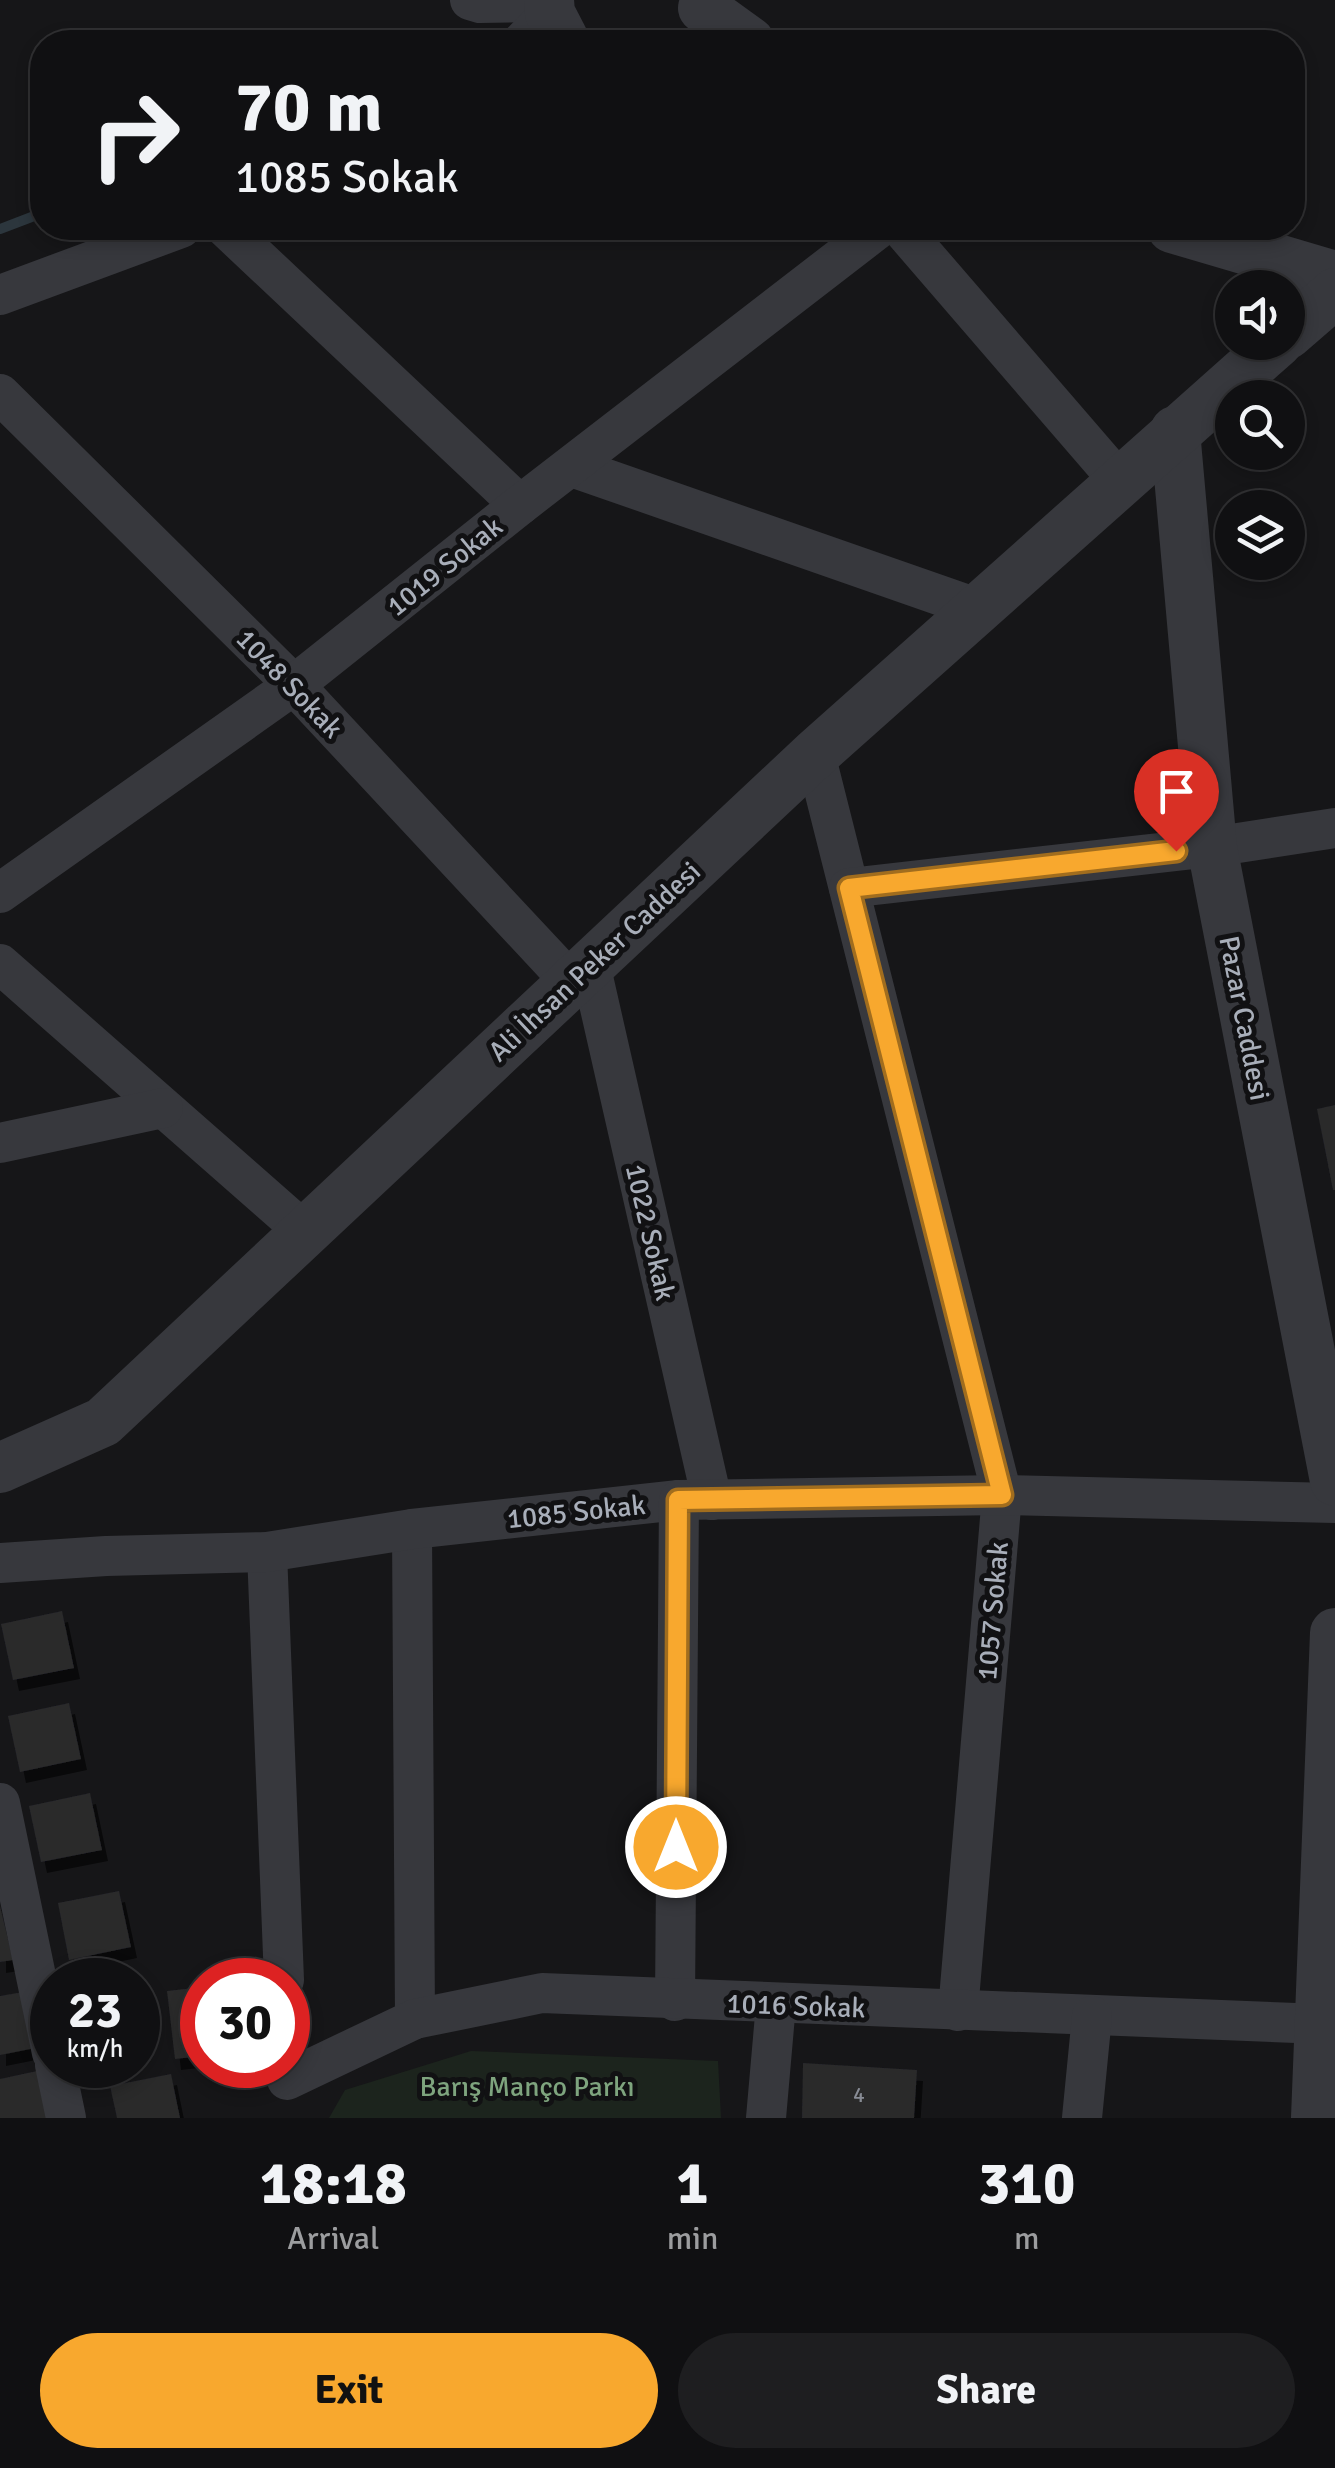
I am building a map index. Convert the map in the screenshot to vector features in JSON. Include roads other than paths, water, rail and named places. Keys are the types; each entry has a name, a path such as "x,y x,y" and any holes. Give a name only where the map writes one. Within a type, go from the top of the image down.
{"street":[{"path":"470,0 547,20"},
{"path":"699,17 726,30"},
{"path":"0,295 149,240"},
{"path":"239,240 520,505"},
{"name":"1019 Sokak","path":"0,894 294,685 864,240"},
{"path":"911,240 1121,483"},
{"path":"1213,240 1335,276"},
{"path":"1305,320 1335,294"},
{"name":"Ali İhsan Peker Caddesi","path":"0,1468 103,1422 815,754 1257,360"},
{"name":"1048 Sokak","path":"0,394 580,973"},
{"name":"Pazar Caddesi","path":"1175,430 1212,847 1335,1481"},
{"path":"572,467 979,609"},
{"name":"1057 Sokak","path":"815,754 1002,1495 958,2011"},
{"path":"849,888 1212,847 1335,828"},
{"path":"0,964 305,1232"},
{"name":"1022 Sokak","path":"580,973 695,1500 675,2001"},
{"path":"0,1142 163,1108"},
{"name":"1085 Sokak","path":"0,1563 267,1552 412,1528 695,1500 1002,1495 1335,1503"},
{"path":"412,1528 415,2020"},
{"path":"267,1552 283,1958"},
{"path":"1316,2118 1335,1632"},
{"path":"0,1803 32,1958"},
{"name":"1016 Sokak","path":"310,2076 415,2020 542,1994 1322,2024"},
{"path":"766,2118 776,2004"},
{"path":"1082,2118 1092,2016"},
{"path":"60,2088 66,2118"}],"waterway":[{"path":"0,229 30,218"}],"park label":[{"name":"Barış Manço Parkı","path":"527,2086"}]}
